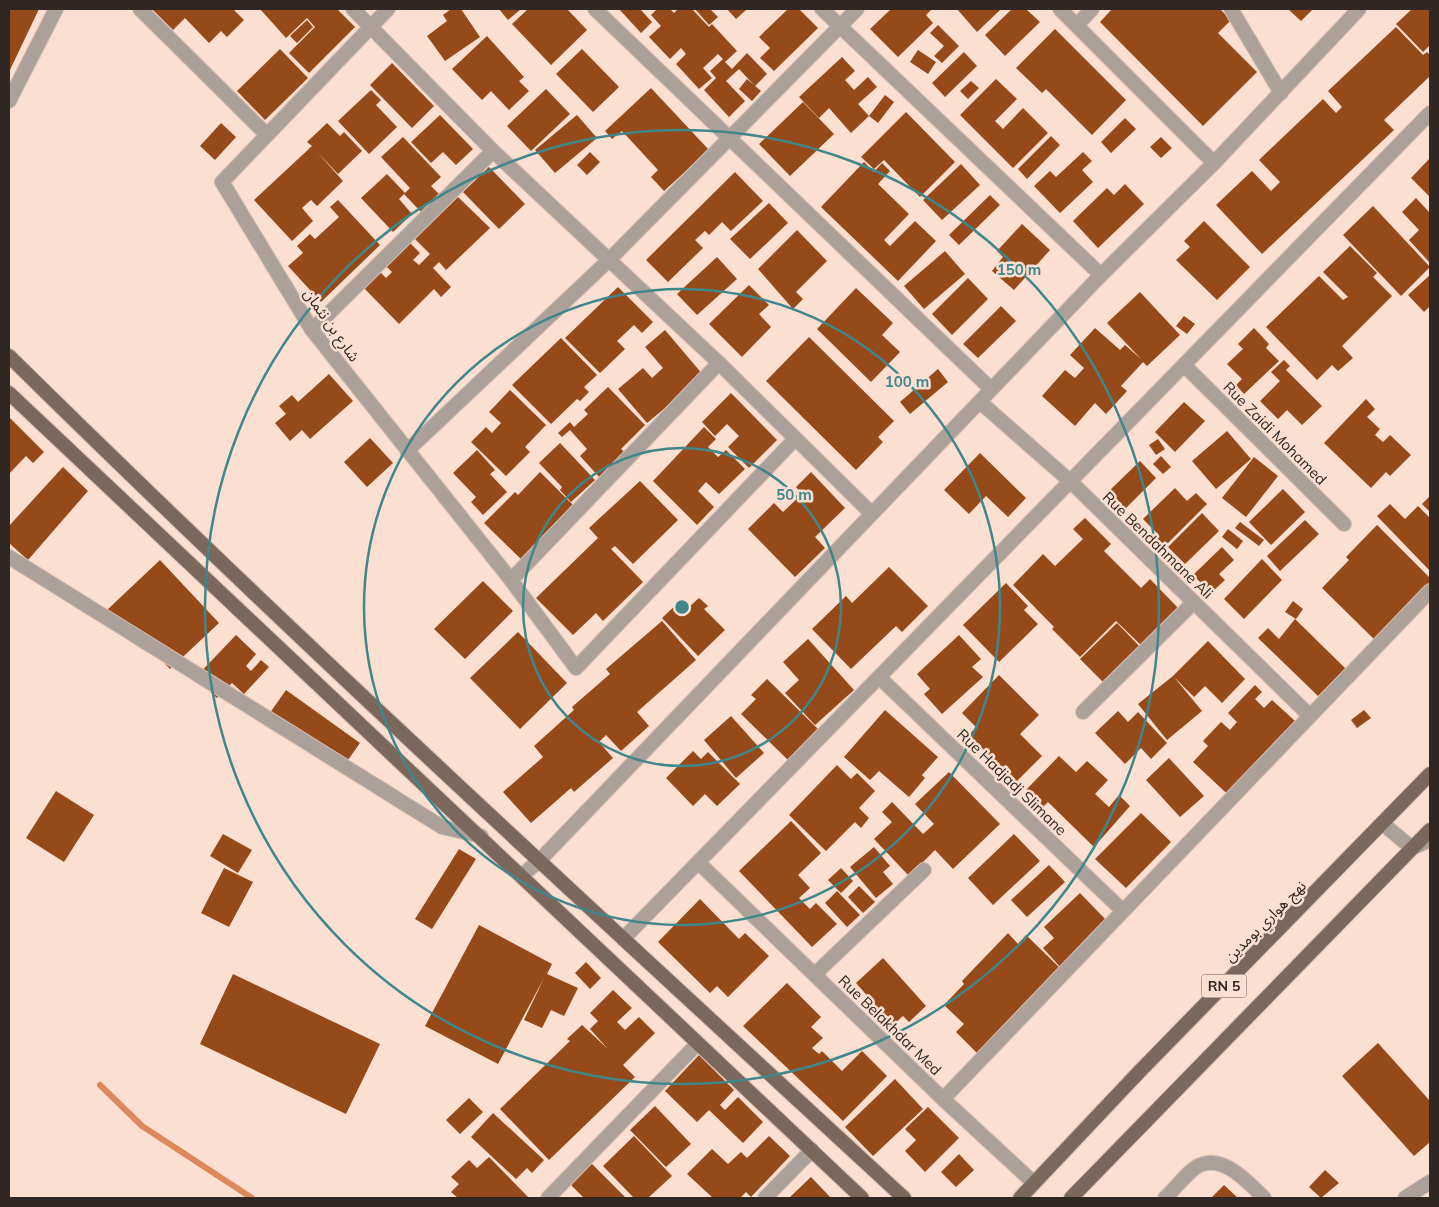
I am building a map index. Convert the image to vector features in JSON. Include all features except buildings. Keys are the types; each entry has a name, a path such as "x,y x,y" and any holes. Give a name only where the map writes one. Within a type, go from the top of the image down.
{"main road":[{"path":"9,356 115,460 538,862 904,1198"},
{"path":"9,393 182,558 522,875 697,1044 862,1198"},
{"name":"نهج هواري بومدين","path":"1020,1198 1140,1071 1430,774"},
{"name":"RN 5","path":"1071,1198 1430,830"}],"street":[{"path":"9,101 56,9"},
{"path":"140,9 267,135"},
{"path":"353,9 493,151 719,363 872,514"},
{"name":"شارع بن نثمان","path":"388,9 222,182 312,330 511,580 576,668 795,439"},
{"path":"595,9 991,389"},
{"path":"822,9 1101,275"},
{"path":"407,451 609,260 730,140 857,9"},
{"path":"1060,9 1214,162"},
{"path":"1077,25 1092,9"},
{"path":"1231,9 1281,93"},
{"path":"522,875 538,862 1101,275 1281,93 1359,9"},
{"path":"623,939 1430,113"},
{"path":"312,330 493,151"},
{"path":"511,580 719,363"},
{"name":"Rue Zaidi Mohamed","path":"1184,365 1344,524"},
{"name":"Rue Bendahmane Ali","path":"980,402 1070,481 1310,716"},
{"path":"9,557 442,827 480,836"},
{"path":"943,1099 1430,591"},
{"path":"1083,712 1194,602"},
{"name":"Rue Hadjadj Slimane","path":"879,677 1123,911"},
{"path":"1382,824 1412,848 1430,840"},
{"name":"Rue Belakhdar Med","path":"698,862 943,1099 1034,1183"},
{"name":"Rue Belakhdar Med","path":"815,974 924,870"},
{"path":"548,1198 697,1044"},
{"path":"765,1198 812,1150"},
{"path":"1165,1198 1195,1168 1212,1164 1236,1172 1264,1198"},
{"path":"1405,1198 1430,1182"}],"waterway":[{"path":"100,1085 142,1126 252,1198"}]}
